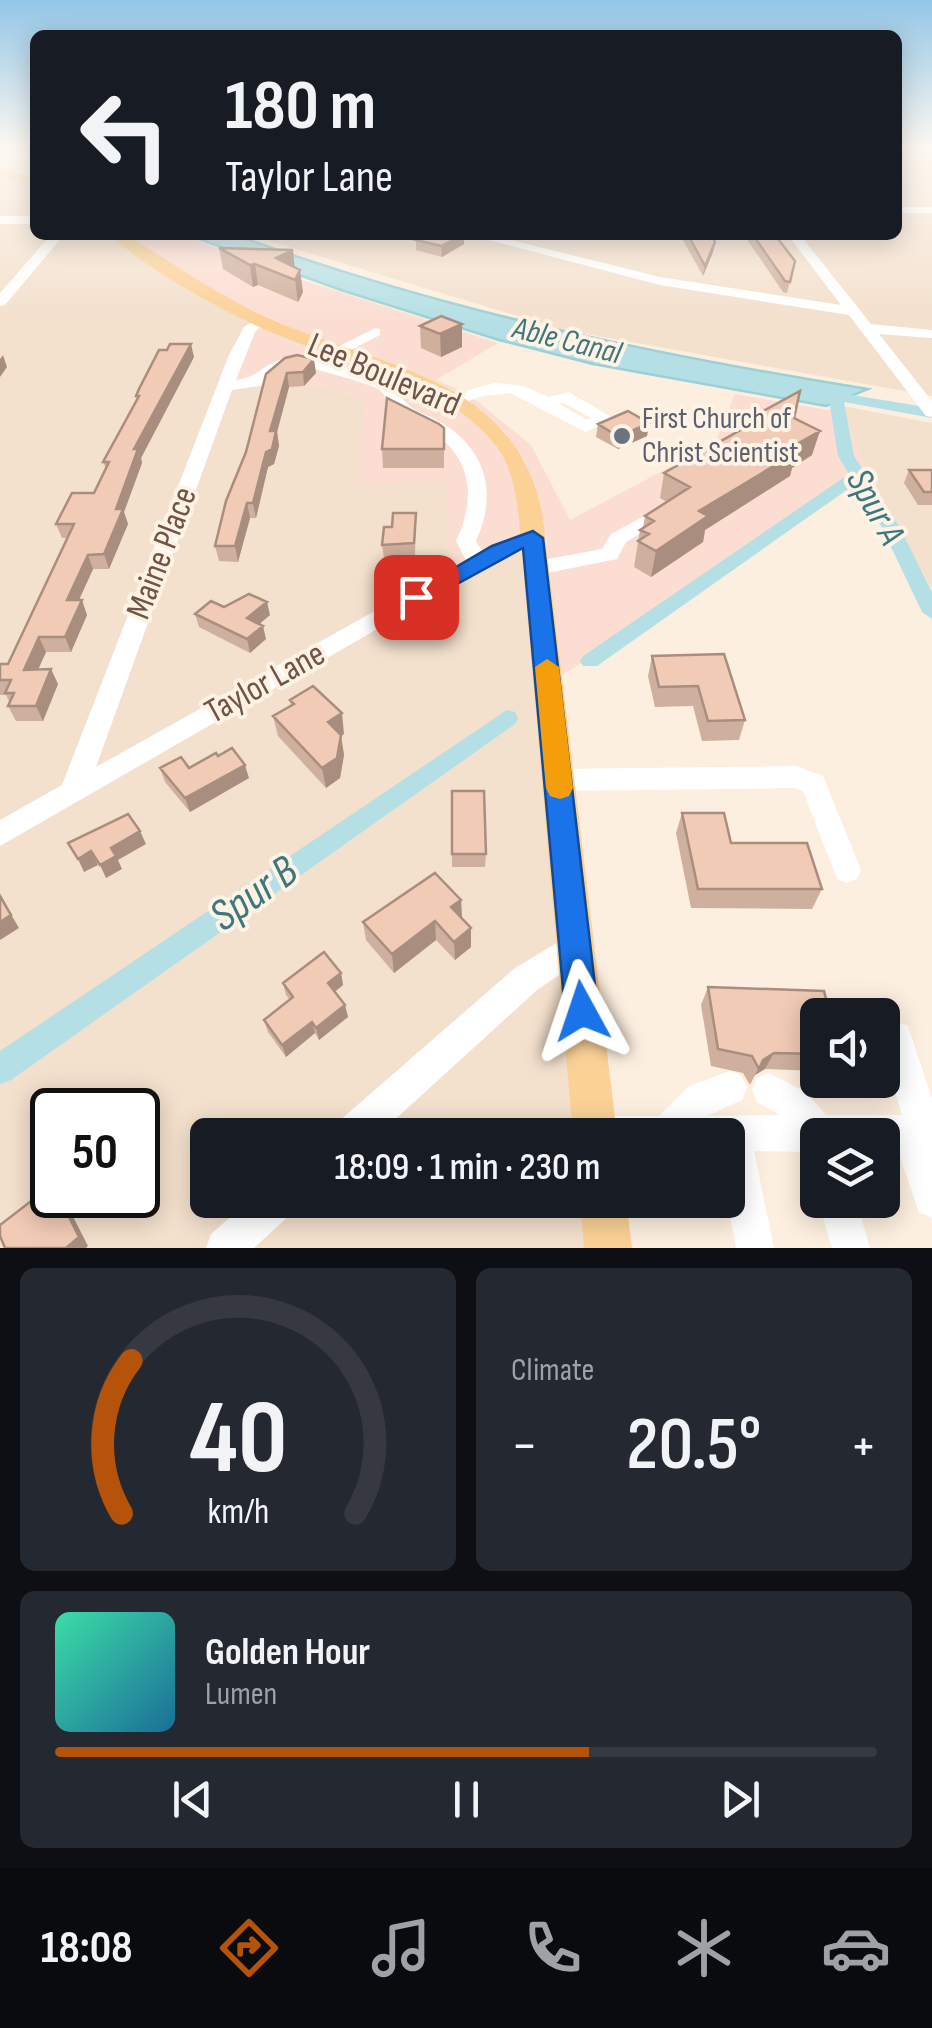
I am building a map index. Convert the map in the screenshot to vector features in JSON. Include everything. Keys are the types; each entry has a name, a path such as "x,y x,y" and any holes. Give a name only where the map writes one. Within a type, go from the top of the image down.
{"main road":[{"name":"Lee Boulevard","path":"126,240 260,321 392,382 454,400 497,434 512,454 525,483 537,568 593,1118"},
{"path":"604,1218 608,1248"}],"street":[{"path":"915,207 918,210"},
{"path":"902,210 932,210"},
{"path":"0,220 30,220"},
{"path":"0,302 54,240"},
{"path":"496,240 660,282 851,311"},
{"path":"798,240 932,412"},
{"name":"Maine Place","path":"73,792 244,338 260,321"},
{"path":"866,328 932,334"},
{"path":"334,353 375,332"},
{"path":"226,386 260,382 280,366 301,360 392,382 399,408 454,438 466,452 477,478 479,514 466,541 478,562"},
{"path":"454,400 501,385 522,390 544,404"},
{"path":"537,568 610,554 618,538 657,514"},
{"name":"Taylor Lane","path":"0,834 478,562 533,538"},
{"path":"559,780 796,778 814,784 847,870"},
{"path":"370,1118 526,979 576,947"},
{"path":"900,1051 922,1124 921,1133 900,1134"},
{"path":"680,1118 707,1092 730,1088"},
{"path":"768,1090 794,1104 806,1118"},
{"path":"745,1134 800,1134"},
{"path":"911,1134 932,1199"},
{"path":"745,1201 754,1248"},
{"path":"225,1248 258,1218"},
{"path":"842,1218 851,1248"}],"shaded area":[{"path":"0,207 30,207 30,240 119,240 253,323 236,384 331,387 365,402 446,482 524,544 576,1118 190,1118 190,1218 587,1218 590,1248 0,1248"},
{"path":"902,207 932,207 932,396 564,330 266,240 902,240"},
{"path":"134,240 194,240 275,271 498,343 436,380 467,393 531,445 570,520 715,443 735,394 828,410 842,406 868,476 559,677 546,535 542,535 527,465 504,431 481,411 231,301"},
{"path":"253,323 430,394 468,416 490,436 511,467 524,544 449,579 446,482 356,483 365,402 331,387 235,384"},
{"path":"842,406 932,423 932,589 868,476"}],"water":[{"path":"202,240 250,240 469,308 628,345 868,389 826,406 593,364 499,340 341,290"}],"building":[{"path":"416,240 453,240 441,246"},
{"path":"691,240 715,242 705,266"},
{"path":"756,240 779,240 795,261 790,282 785,281"},
{"path":"219,248 293,250 276,258 300,270 295,280 250,265"},
{"path":"441,316 462,324 440,334 420,326"},
{"path":"170,344 191,344 134,449 138,449 116,509 123,509 104,554 88,555 67,600 82,600 65,637 39,637 24,670 51,669 36,706 8,706 14,693 5,693 11,680 0,680 0,664 8,664 74,524 56,524 72,493 94,493 109,462 103,462 139,396 139,389 159,350 167,350"},
{"path":"297,355 314,359 303,372 287,373 270,431 276,431 272,449 266,452 253,503 247,503 235,546 215,546 266,374 285,358"},
{"path":"800,391 794,418 820,431 790,448 797,452 699,511 708,516 656,551 638,541 649,534 640,530 654,521 645,516 690,487 664,473 760,419 754,416"},
{"path":"387,398 444,428 444,449 382,449"},
{"path":"628,411 649,423 619,437 598,424"},
{"path":"909,470 932,470 932,492 924,492"},
{"path":"393,513 416,513 414,543 382,545 384,527 392,527"},
{"path":"249,594 267,602 247,618 263,626 247,639 195,614 211,601 224,607"},
{"path":"724,654 745,720 708,721 698,686 659,687 652,656"},
{"path":"313,686 342,713 328,722 341,735 337,758 322,768 273,716"},
{"path":"232,748 245,765 185,798 160,768 181,757 189,768"},
{"path":"452,791 484,791 486,854 452,854"},
{"path":"682,813 724,813 731,843 807,843 822,889 698,889"},
{"path":"128,814 140,831 111,848 116,856 100,865 91,851 78,859 68,843"},
{"path":"435,873 461,900 451,907 471,928 454,942 435,921 392,954 363,922"},
{"path":"0,896 11,915 0,922"},
{"path":"324,952 341,973 328,983 345,1005 316,1028 312,1022 282,1045 264,1020 293,997 283,983"},
{"path":"708,987 824,991 826,998 800,998 800,1054 774,1053 763,1060 759,1069 752,1056 718,1049"},
{"path":"30,1202 30,1218 70,1218 79,1237 66,1248 5,1248 0,1225"}],"waterway":[{"name":"Able Canal","path":"821,394 836,397"},
{"name":"Able Canal","path":"836,397 932,413"},
{"name":"Spur A","path":"836,397 846,456 858,475"},
{"name":"Spur B","path":"590,661 858,475"},
{"name":"Spur A","path":"858,475 890,526 932,612"},
{"name":"Spur B","path":"0,1069 507,718"}],"slow traffic":[{"path":"547,667 560,788"}],"place":[{"name":"First Church of Christ Scientist","path":"622,436"}],"route":[{"path":"416,597 499,550 533,538 582,1011"}]}
